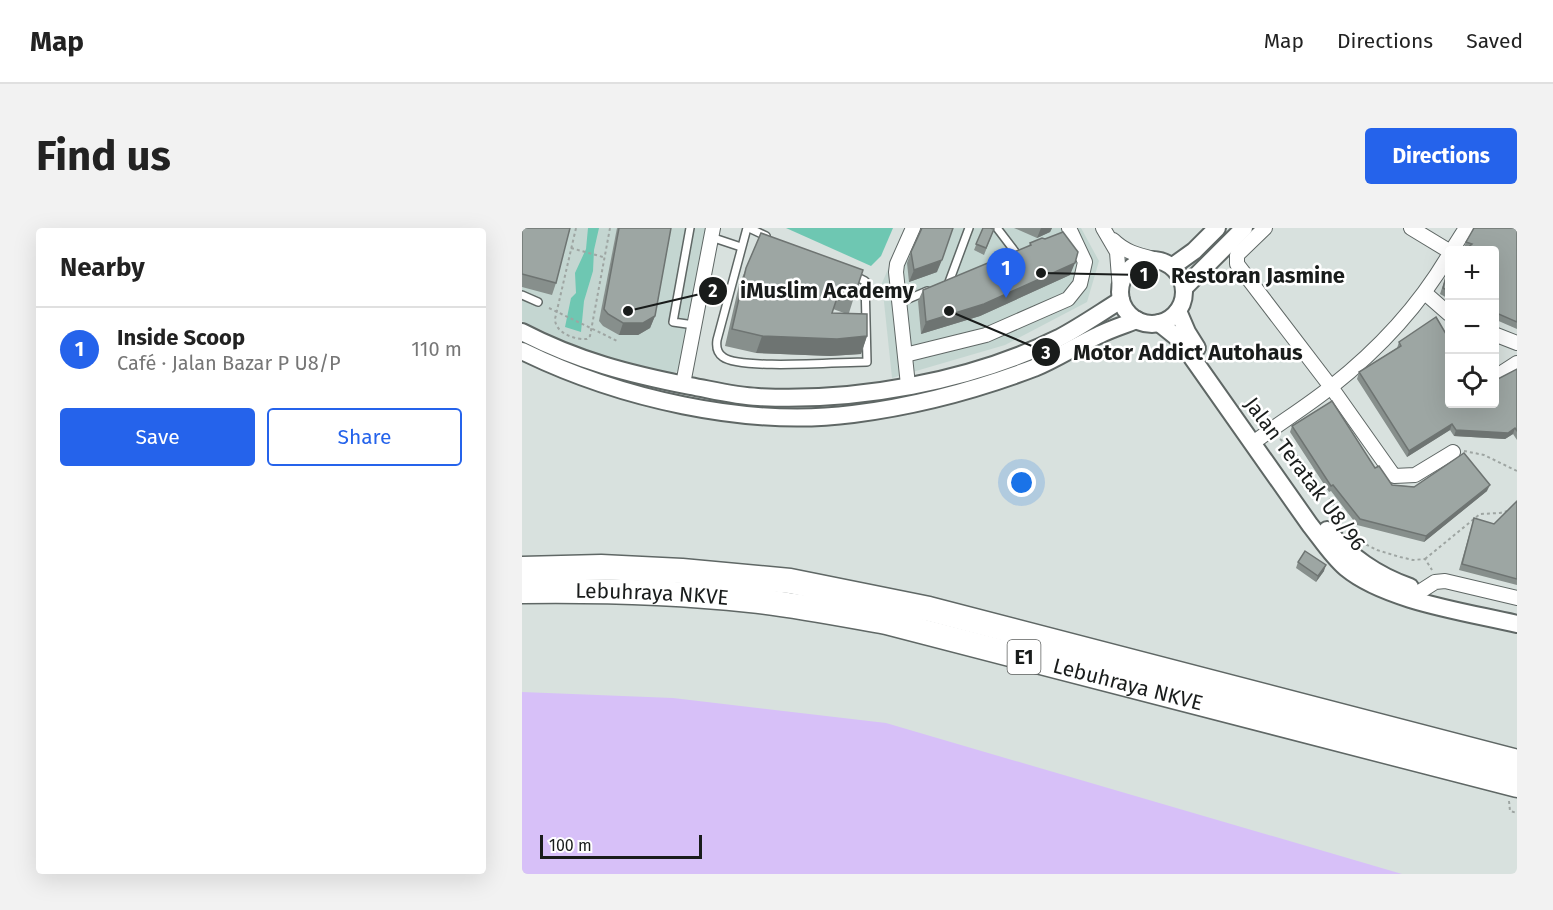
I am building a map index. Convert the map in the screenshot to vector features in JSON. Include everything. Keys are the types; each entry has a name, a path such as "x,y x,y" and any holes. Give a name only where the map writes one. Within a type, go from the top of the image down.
{"highway":[{"name":"Lebuhraya NKVE","path":"522,569 624,568 790,581 929,609 1517,762"},
{"name":"Lebuhraya NKVE","path":"522,591 594,590 751,600 886,622 1517,785"}],"street":[{"path":"908,385 897,264 913,228"},
{"path":"1173,266 1194,251 1217,228"},
{"path":"1185,287 1244,228"},
{"path":"1265,228 1237,255 1237,264 1331,387 1394,476 1415,475 1453,452"},
{"path":"1411,228 1445,249"},
{"path":"1454,246 1466,228"},
{"path":"905,355 986,335 1068,299 1080,284 1085,262 1066,231"},
{"path":"1106,232 1121,248 1164,261 1178,272 1185,287 1185,295 1173,317 1152,324 1137,320 1130,315 1120,295 1117,252 1106,232"},
{"path":"683,384 712,233"},
{"path":"522,332 561,350 613,369 756,397 811,398 869,392 961,374 1011,358 1058,339 1120,295 1122,280 1134,264 1154,259"},
{"path":"1257,441 1331,387 1376,348 1425,293 1445,260"},
{"path":"1425,293 1445,310"},
{"name":"Jalan Teratak U8/96","path":"1178,311 1192,341 1310,525 1347,569 1381,589 1404,597 1517,624"},
{"path":"522,351 576,376 628,392 685,405 733,414 823,416 907,405 974,388 1036,367 1100,335 1137,320"},
{"name":"Jalan Teratak U8/96","path":"1159,323 1179,339 1327,530 1355,559 1377,574 1420,591 1517,616"},
{"path":"1499,336 1517,343"},
{"path":"1499,374 1517,363"},
{"path":"1420,591 1436,582 1445,581 1517,598"}],"lane":[{"path":"690,228 673,322 694,326"},
{"path":"770,238 748,228 716,345 724,358 746,364 867,362 865,280 844,271"},
{"path":"949,282 969,228"},
{"path":"997,228 1016,253"},
{"path":"712,233 741,247"},
{"path":"1007,257 1027,249"},
{"path":"899,303 959,278"},
{"path":"522,294 538,302"}],"path":[{"path":"576,228 555,326 558,330 582,339 590,336 610,228"},
{"path":"571,248 604,257"},
{"path":"549,308 619,342"},
{"path":"1280,439 1294,450 1308,474 1323,490 1359,541 1377,550 1400,557 1413,560 1425,559 1480,514 1506,512 1512,507"},
{"path":"1453,452 1472,452 1484,455 1517,471"},
{"path":"1425,559 1436,575 1445,581"}],"shaded area":[{"path":"522,228 706,228 681,370 672,373 630,364 580,348 522,321"},
{"path":"588,228 599,228 594,250 593,271 584,301 581,332 565,327 571,298 576,293 575,273 586,249"},
{"path":"786,228 893,228 881,256 871,266"},
{"path":"906,228 1081,228 1099,261 1087,302 1005,345 892,378 882,283"},
{"path":"522,692 673,698 886,723 1402,874 522,874"}],"building":[{"path":"522,228 570,228 556,283 522,274"},
{"path":"619,228 671,228 655,316 643,323 623,323 604,309"},
{"path":"922,228 953,228 942,260 914,270 911,252"},
{"path":"983,228 994,229 986,248 976,244"},
{"path":"1474,228 1517,228 1517,322 1499,314 1499,246 1470,246 1472,244 1466,242"},
{"path":"1063,232 1078,252 1075,263 984,304 926,322 923,290 1031,245 1030,243 1042,238"},
{"path":"761,233 863,270 854,297 839,292 832,313 867,314 867,336 837,339 762,336 732,329 746,268"},
{"path":"1436,317 1445,332 1445,408 1499,408 1499,378 1517,369 1517,431 1515,428 1508,433 1456,430 1452,424 1409,451 1359,372 1401,346 1399,342"},
{"path":"1332,401 1375,468 1379,466 1392,485 1414,487 1464,453 1490,485 1426,536 1360,519 1333,485 1331,486 1292,426"},
{"path":"1517,501 1517,579 1462,564 1474,518 1494,524"},
{"path":"1305,551 1326,565 1318,576 1298,562"}],"place":[{"name":"Restoran Jasmine","path":"1041,273"},
{"name":"Inside Scoop","path":"1006,298"},
{"name":"iMuslim Academy","path":"628,311"},
{"name":"Motor Addict Autohaus","path":"949,311"}]}
